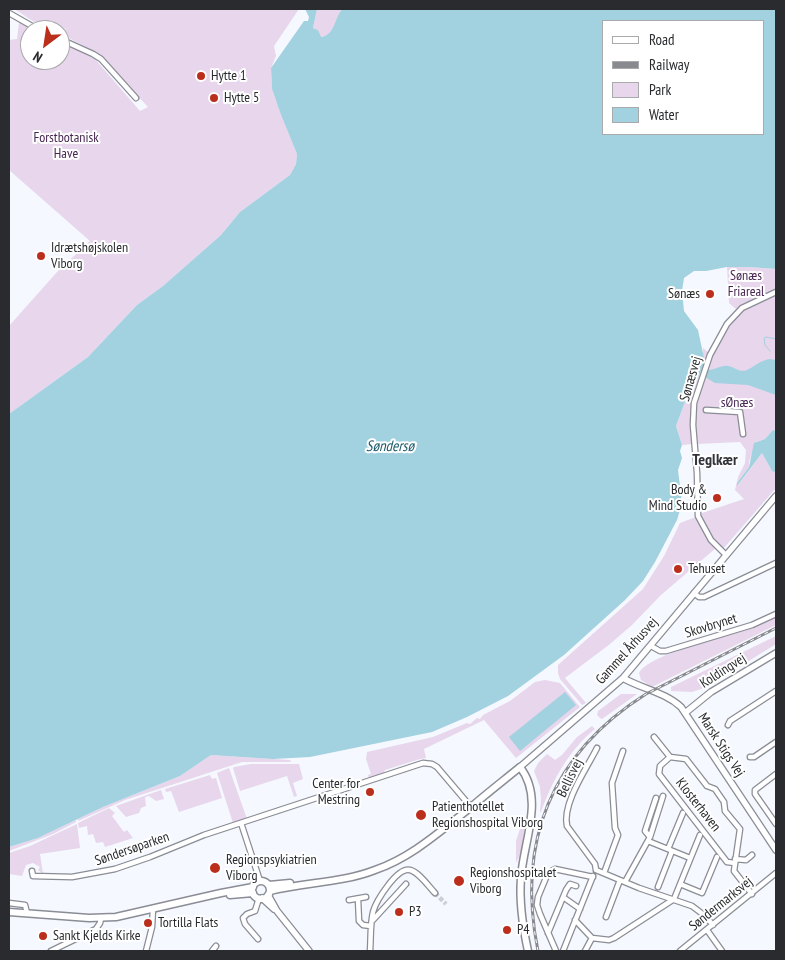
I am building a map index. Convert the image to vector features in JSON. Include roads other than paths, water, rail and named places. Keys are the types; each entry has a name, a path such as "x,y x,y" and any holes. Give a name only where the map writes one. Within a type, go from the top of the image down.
{"main road":[{"name":"Gammel Århusvej","path":"266,893 374,871 401,859 430,840 520,767"},
{"path":"520,767 527,777 532,796 521,883 528,951"},
{"path":"9,912 101,918 116,917 212,896 253,890 266,893 265,881 260,881 253,890"}],"street":[{"path":"9,13 21,20"},
{"path":"70,44 101,59 136,98"},
{"name":"Sønæsvej","path":"726,555 712,540 698,516 693,425 694,403 710,355 727,324 742,308 776,292"},
{"path":"706,410 740,412 743,434"},
{"name":"Gammel Århusvej","path":"520,767 624,678 776,496"},
{"path":"694,593 698,597 704,597 776,563"},
{"name":"Skovbrynet","path":"651,646 666,651 752,625 776,614"},
{"name":"Koldingvej","path":"685,713 717,688 776,653"},
{"name":"Marsk Stigs Vej","path":"624,678 666,696 674,701 685,713 776,850"},
{"path":"728,725 730,721 776,691"},
{"name":"Klosterhaven","path":"654,737 670,757 686,759 707,786 715,789 724,802 725,811 740,829 734,871 752,894"},
{"path":"750,757 776,742"},
{"name":"Bellisvej","path":"596,870 595,864 567,826 566,813 574,791 597,748"},
{"path":"604,873 618,835 615,828 612,783 623,751"},
{"name":"Klosterhaven","path":"670,757 660,766 659,774 727,862 735,861"},
{"name":"Søndersøparken","path":"32,871 33,876 53,877 72,877 97,873 150,857 196,838 423,762 432,764 471,807"},
{"path":"776,774 755,790 755,794 776,824"},
{"path":"606,917 623,881 649,839 663,796"},
{"path":"656,798 645,831 649,839 690,858"},
{"path":"658,886 683,812"},
{"path":"241,823 260,881"},
{"path":"575,920 592,938 609,940 674,899 700,835"},
{"path":"735,861 746,860 752,855"},
{"path":"680,884 702,894 717,857"},
{"path":"556,951 537,905 538,897 548,873 555,869 592,877"},
{"path":"370,951 374,909 385,890 403,870 414,872 435,893"},
{"path":"563,951 596,870 696,909 713,925"},
{"name":"Søndermarksvej","path":"680,951 687,949 707,930 776,874"},
{"path":"358,899 359,921 362,925 372,924 406,884"},
{"path":"548,933 570,884 576,886"},
{"path":"258,939 245,924 243,918 254,911 266,893 277,911 310,951"},
{"path":"348,900 366,897"},
{"path":"563,897 580,910"},
{"path":"9,903 25,905 27,913"},
{"path":"374,909 385,907"},
{"path":"146,951 152,926 153,909"},
{"path":"52,951 96,929 101,918"},
{"path":"707,930 722,951"},
{"path":"585,951 592,938"},
{"path":"212,951 216,946"}],"water":[{"name":"Søndersø","path":"305,9 317,9 313,28 318,30 321,37 326,36 332,30 342,9 776,9 776,269 727,267 694,271 684,278 682,291 684,311 698,330 704,358 698,378 687,389 686,399 676,426 682,445 680,451 682,458 678,470 682,503 677,520 643,581 625,600 564,655 508,696 432,732 310,757 273,759 211,755 180,776 103,807 38,838 9,847 9,414 88,357 137,305 163,286 221,235 240,212 290,175 296,164 297,154 272,89 271,68 304,21 308,21 309,17"},
{"path":"769,359 776,360 776,395 748,385 715,383 705,377 708,370 725,366 744,371"},
{"path":"773,430 776,431 776,471 772,471 762,453 737,486 737,483 749,467 754,443 765,439"},
{"path":"565,692 576,705 520,751 509,737"}],"waterway":[{"path":"770,351 765,345 764,338 776,339"}],"tunnel":[{"path":"435,893 446,904"}],"railway":[{"path":"538,951 532,911 532,873 537,838 548,804 564,773 586,744 613,718 646,694 776,628"}],"place":[{"name":"Hytte 1","path":"201,76"},
{"name":"Hytte 5","path":"214,98"},
{"name":"Idrætshøjskolen Viborg","path":"41,256"},
{"name":"Sønæs","path":"710,294"},
{"name":"Body & Mind Studio","path":"717,498"},
{"name":"Tehuset","path":"678,569"},
{"name":"Center for Mestring","path":"370,792"},
{"name":"Patienthotellet Regionshospital Viborg","path":"421,815"},
{"name":"Regionspsykiatrien Viborg","path":"215,868"},
{"name":"Regionshospitalet Viborg","path":"459,881"},
{"name":"P3","path":"399,912"},
{"name":"Tortilla Flats","path":"148,923"},
{"name":"P4","path":"507,930"},
{"name":"Sankt Kjelds Kirke","path":"43,936"}],"district":[{"name":"Teglkær","path":"715,460"}],"park label":[{"name":"Forstbotanisk Have","path":"66,146"},
{"name":"Sønæs Friareal","path":"746,284"},
{"name":"sØnæs","path":"737,403"}]}
